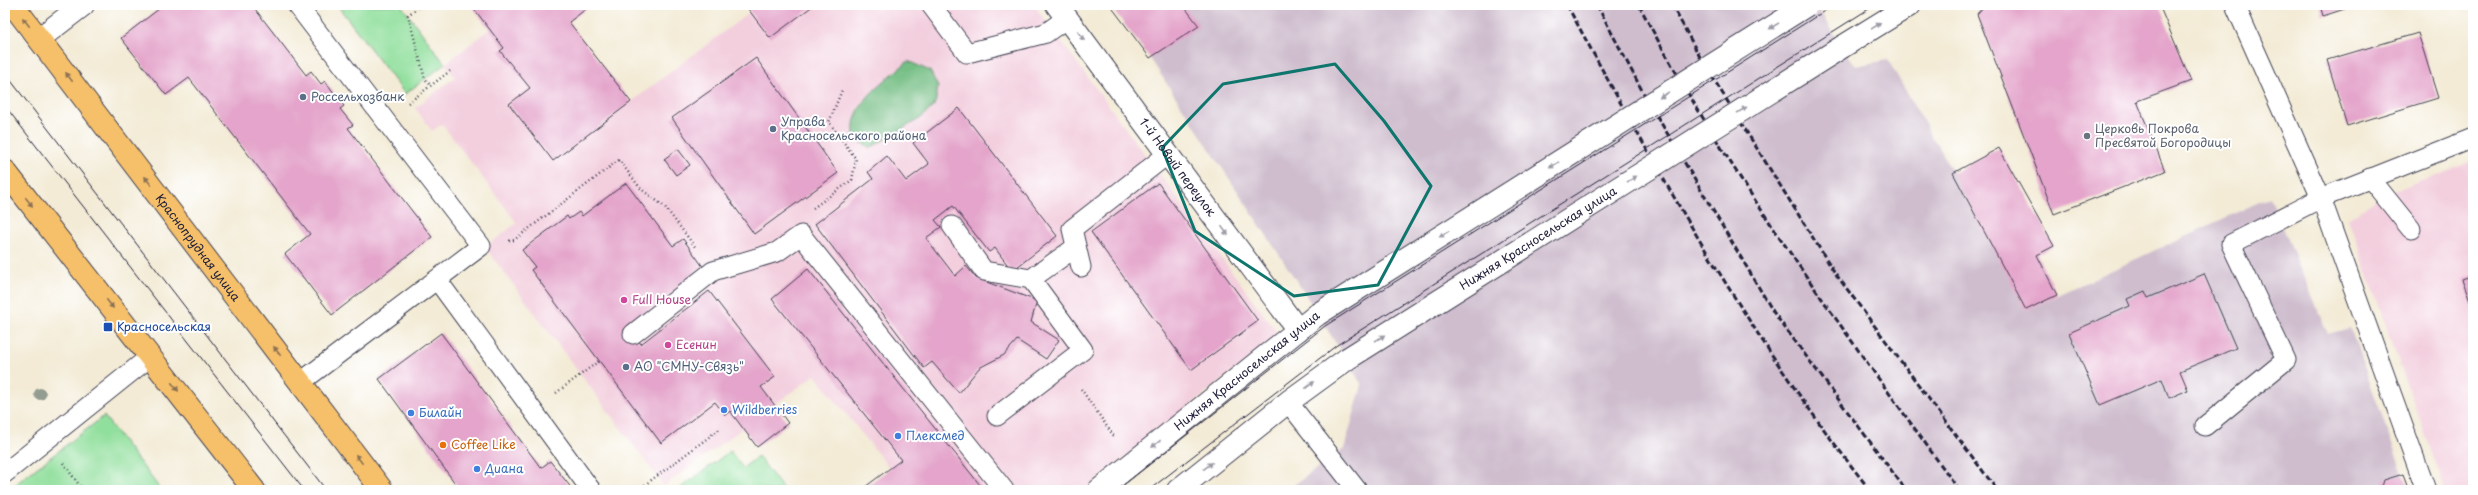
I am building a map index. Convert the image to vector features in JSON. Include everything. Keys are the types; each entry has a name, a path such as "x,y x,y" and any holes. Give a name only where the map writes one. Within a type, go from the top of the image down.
{"main road":[{"name":"Краснопрудная улица","path":"13,5 40,38 382,490"},
{"path":"5,171 151,356 254,490"}],"street":[{"path":"40,38 83,5"},
{"name":"Нижняя Красносельская улица","path":"1099,490 1318,314 1807,5"},
{"name":"Нижняя Красносельская улица","path":"1178,490 1288,402 1347,359 1910,5"},
{"name":"1-й Новый переулок","path":"1062,11 1298,330"}],"lane":[{"path":"297,5 481,246 438,281 301,382"},
{"path":"931,5 967,53 1046,33 1062,11"},
{"path":"2235,5 2321,198 2426,490"},
{"path":"2205,426 2286,360 2231,244 2321,198 2473,138"},
{"path":"1081,267 1072,229 1168,154"},
{"path":"2370,178 2411,230"},
{"path":"952,226 984,271 1031,279 1083,350 997,416"},
{"path":"633,334 713,271 777,252 801,235 1004,490"},
{"path":"1031,279 1076,247"},
{"path":"438,281 534,410 591,490"},
{"path":"5,473 151,356"},
{"path":"1288,402 1357,490"}],"path":[{"path":"421,5 408,15 425,79 431,86"},
{"path":"385,120 450,71"},
{"path":"801,235 806,213 852,180 856,159 829,122 842,90"},
{"path":"481,246 514,240 619,160 641,189 666,207 713,271"},
{"path":"534,410 599,361"},
{"path":"1063,364 1118,443"},
{"path":"638,490 720,428"}],"highlighted area":[{"path":"1335,64 1384,121 1431,186 1378,285 1294,296 1195,231 1162,148 1223,84"}],"shaded area":[{"path":"745,5 1034,5 1279,335 1084,490 907,490 815,375 664,486 485,247 517,223 442,124 432,131 415,108 455,77 445,64 490,29 504,48 501,51 558,125 631,102 750,12"},
{"path":"1110,5 1816,5 1855,66 1888,60 1953,173 2026,310 2270,197 2328,334 2350,328 2409,490 1287,490 1344,449 1362,385 1305,294 1150,58"},
{"path":"2473,161 2473,490 2445,490 2348,219 2383,195"}],"green space":[{"path":"337,5 401,5 445,64 405,94"},
{"path":"908,61 930,71 938,87 935,105 921,118 870,148 854,138 855,119 859,110 870,94"},
{"path":"104,416 161,490 8,490"},
{"path":"730,451 743,468 758,456 784,490 678,490"}],"building":[{"path":"164,5 252,5 306,75 311,71 321,84 325,81 344,106 340,109 353,125 348,128 432,237 332,315 285,254 310,234 189,78 166,95 121,38"},
{"path":"471,5 591,5 569,22 631,102 553,161 509,104 530,88 500,51 504,48"},
{"path":"745,5 814,5 770,38"},
{"path":"1110,5 1183,5 1199,26 1150,58"},
{"name":"Церковь Покрова Пресвятой Богородицы","path":"1985,5 2159,5 2191,81 2137,101 2165,171 2054,214 1977,14"},
{"path":"2320,5 2357,5 2323,16"},
{"path":"2418,33 2438,98 2347,126 2327,60"},
{"path":"756,58 838,173 754,234 672,118"},
{"path":"959,108 1057,236 1012,271 995,248 989,252 953,206 935,220 941,227 926,238 955,276 966,266 976,278 1037,301 1031,322 1059,340 1046,359 1017,340 1004,355 979,368 959,393 932,362 924,368 815,224 873,179 868,172 887,156 906,181 929,164 913,143"},
{"path":"1999,148 2054,246 2037,255 2057,295 2026,310 1953,173"},
{"path":"678,149 690,165 676,175 664,159"},
{"path":"626,183 673,246 683,239 704,268 627,326 641,344 709,291 775,377 761,387 788,423 757,447 730,411 725,415 715,402 661,443 531,270 535,267 522,250 567,216 569,219 579,212 582,216"},
{"path":"1158,183 1258,321 1191,370 1091,232"},
{"path":"808,269 984,490 861,490 901,460 772,299"},
{"path":"2204,274 2236,348 2180,371 2188,390 2169,398 2162,379 2100,405 2069,333 2130,306 2127,299 2145,291 2148,298"},
{"path":"2473,275 2473,308 2462,279"},
{"path":"441,333 541,468 550,461 573,490 460,490 379,379"},
{"path":"2403,474 2409,490 2381,490 2384,480"}],"tram line":[{"path":"1117,490 1325,326 1834,5"},
{"path":"1149,490 1337,345 1875,5"},
{"path":"5,73 326,490"},
{"path":"5,106 304,490"}],"railway":[{"path":"1567,5 1671,193 1746,315 1785,375 1870,490"},
{"path":"1597,5 1645,96 1774,313 1906,490"},
{"path":"1639,5 1674,69 1750,193 1832,313 1959,490"},
{"path":"1672,5 1701,59 1835,273 1997,490"}],"place":[{"name":"Россельхозбанк","path":"303,97"},
{"name":"Управа Красносельского района","path":"773,129"},
{"name":"Церковь Покрова Пресвятой Богородицы","path":"2087,136"},
{"name":"Full House","path":"624,300"},
{"name":"Красносельская","path":"108,327"},
{"name":"Есенин","path":"668,345"},
{"name":"АО \"СМНУ-Связь\"","path":"626,367"},
{"name":"Wildberries","path":"724,410"},
{"name":"Билайн","path":"411,413"},
{"name":"Плексмед","path":"898,436"},
{"name":"Coffee Like","path":"443,445"},
{"name":"Диана","path":"477,469"}]}
